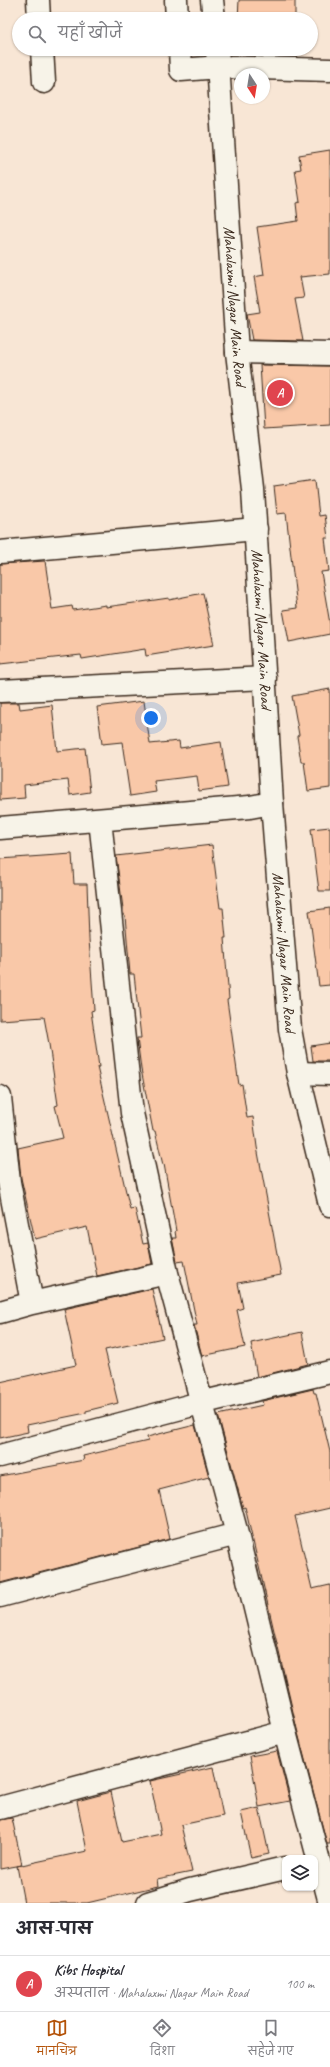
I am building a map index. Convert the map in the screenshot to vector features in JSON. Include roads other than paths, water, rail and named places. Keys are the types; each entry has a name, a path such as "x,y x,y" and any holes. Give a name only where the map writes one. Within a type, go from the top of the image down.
{"street":[{"path":"38,0 39,12"},
{"path":"176,0 177,12"},
{"path":"212,0 213,12"},
{"path":"42,56 44,82"},
{"path":"180,56 181,70 218,58 330,70"},
{"name":"Mahalaxmi Nagar Main Road","path":"218,58 237,352 254,489 272,802 290,1029 298,1072 330,1205"},
{"path":"237,352 330,354"},
{"path":"0,552 256,529"},
{"path":"0,691 265,678"},
{"path":"0,828 250,807 272,802"},
{"path":"100,820 132,1113 167,1273 200,1403 237,1534 285,1732 321,1859 330,1903"},
{"path":"298,1072 330,1074"},
{"path":"0,1097 9,1182 32,1303"},
{"path":"0,1312 32,1303 167,1273"},
{"path":"0,1456 200,1403 330,1372"},
{"path":"0,1596 237,1534"},
{"path":"0,1808 285,1732"},
{"path":"148,1903 191,1896 282,1869"}],"place":[{"name":"Kibs Hospital","path":"280,393"}]}
